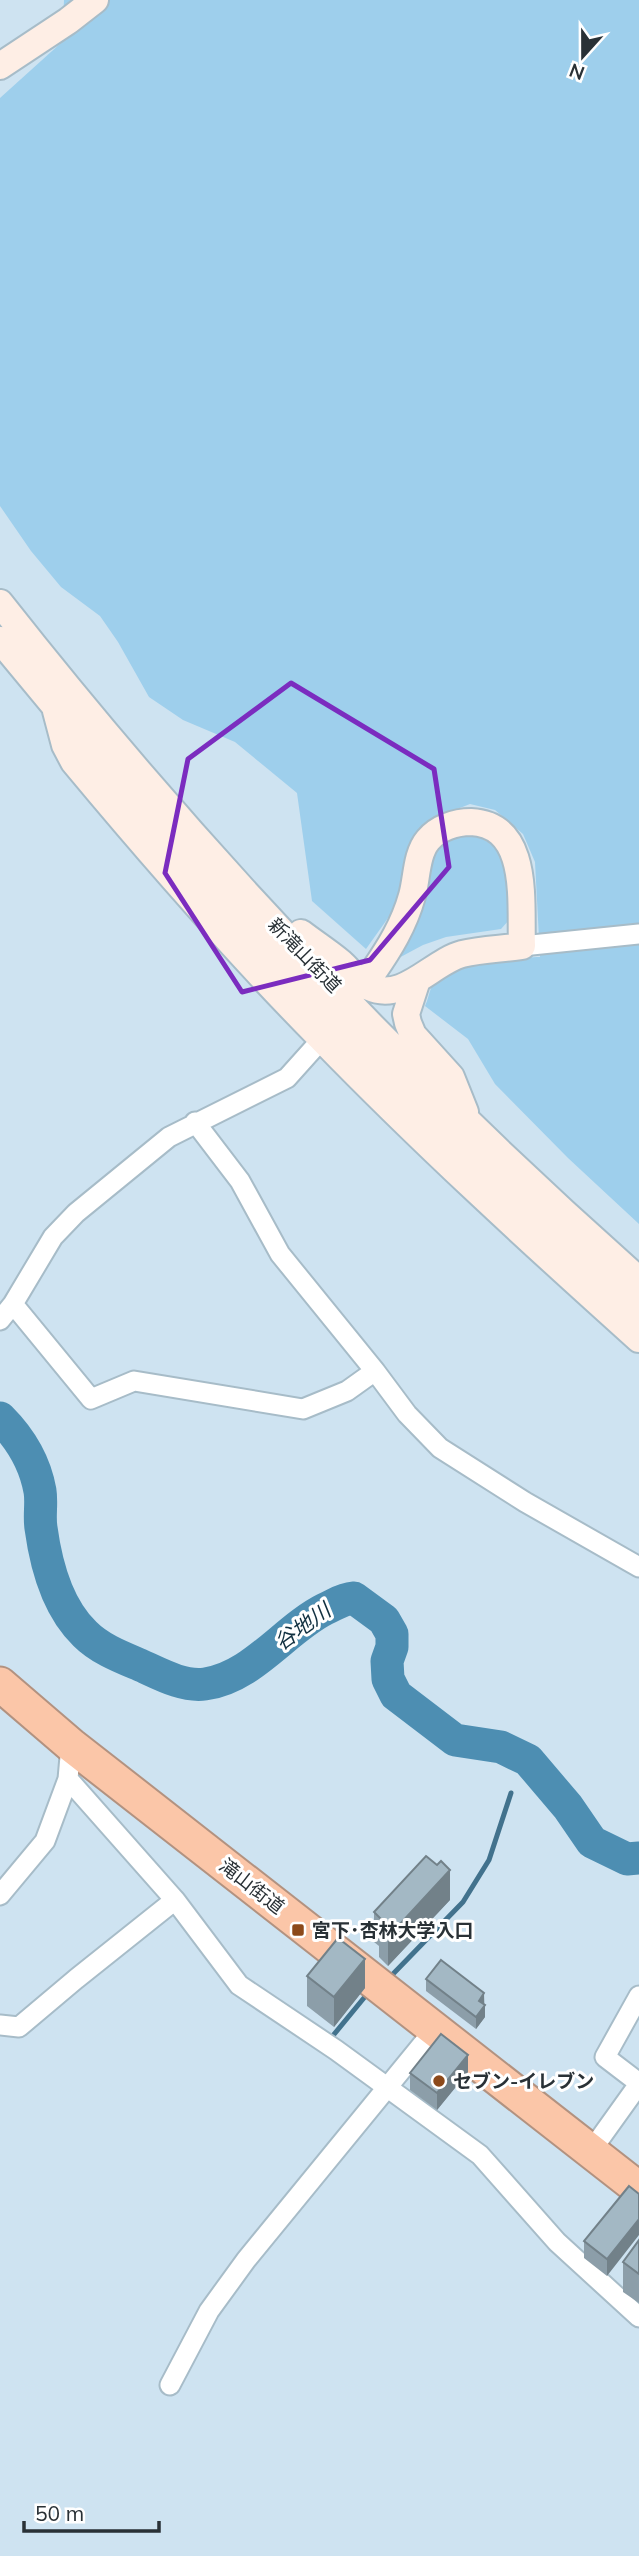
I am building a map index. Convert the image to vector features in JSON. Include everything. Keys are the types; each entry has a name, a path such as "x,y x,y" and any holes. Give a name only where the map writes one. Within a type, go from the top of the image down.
{"highway":[{"name":"滝山街道","path":"0,1684 71,1745 639,2189"}],"main road":[{"path":"0,66 95,0"},
{"name":"新滝山街道","path":"0,603 127,758 240,888 398,1055 639,1280"},
{"name":"新滝山街道","path":"4,646 145,814 301,984 440,1128 639,1310"},
{"path":"53,702 65,745 74,762 204,913 441,1156 639,1339"},
{"path":"240,888 340,962 359,981 384,991 417,980 438,965 462,954 522,946 519,872 514,853 505,837 491,826 458,822 440,830 427,841 421,852 404,921 373,972"},
{"path":"417,980 406,1014 408,1023 413,1035 451,1077 470,1123"}],"street":[{"path":"522,946 639,934"},
{"path":"0,1320 13,1304 53,1237 68,1221 169,1137 287,1078 325,1035"},
{"path":"195,1122 253,1201 280,1255 407,1414 440,1448 525,1502 639,1567"},
{"path":"13,1304 91,1399 134,1381 303,1409 347,1391 375,1371"},
{"path":"0,1895 45,1841 68,1779 71,1745"},
{"path":"68,1779 175,1900 239,1985 336,2050 480,2155 556,2242 639,2317"},
{"path":"0,2025 19,2027 175,1900"},
{"path":"591,2151 639,2083 605,2057 639,1996"},
{"path":"170,2385 209,2311 239,2270 435,2029"}],"highlighted area":[{"path":"291,683 434,769 449,867 370,960 242,992 165,873 188,759"}],"shaded area":[{"path":"64,0 639,0 639,1224 568,1158 495,1084 468,1039 425,1006 432,986 452,970 481,961 540,957 535,862 523,834 495,810 470,804 442,815 393,911 366,949 312,901 297,793 235,742 183,720 149,697 100,616 61,587 31,551 0,506 0,98 62,42"},
{"path":"462,831 493,845 501,854 509,875 509,920 501,929 446,937 423,945 395,960 435,846"}],"building":[{"path":"426,1856 437,1865 441,1861 450,1870 388,1937 379,1928 384,1922 374,1912"},
{"path":"338,1938 365,1959 334,1997 307,1976"},
{"path":"441,1960 484,1993 479,2001 485,2005 476,2017 426,1979"},
{"path":"441,2034 468,2055 437,2093 410,2073"},
{"path":"629,2186 639,2194 639,2219 607,2259 584,2241"},
{"path":"639,2240 639,2274 623,2262"}],"waterway":[{"name":"谷地川","path":"0,1418 20,1443 34,1471 40,1491 43,1542 61,1599 67,1612 97,1644 172,1679 188,1684 205,1684 238,1673 310,1618 339,1602 354,1598 384,1620 392,1634 392,1647 387,1661 388,1679 396,1695 455,1740 501,1747 528,1760 568,1807 592,1842 627,1859 639,1858"},
{"path":"392,1975 463,1902 489,1860 511,1793"},
{"path":"331,2038 368,1993"}],"place":[{"name":"宮下･杏林大学入口","path":"298,1930"},
{"name":"セブン-イレブン","path":"439,2081"}]}
